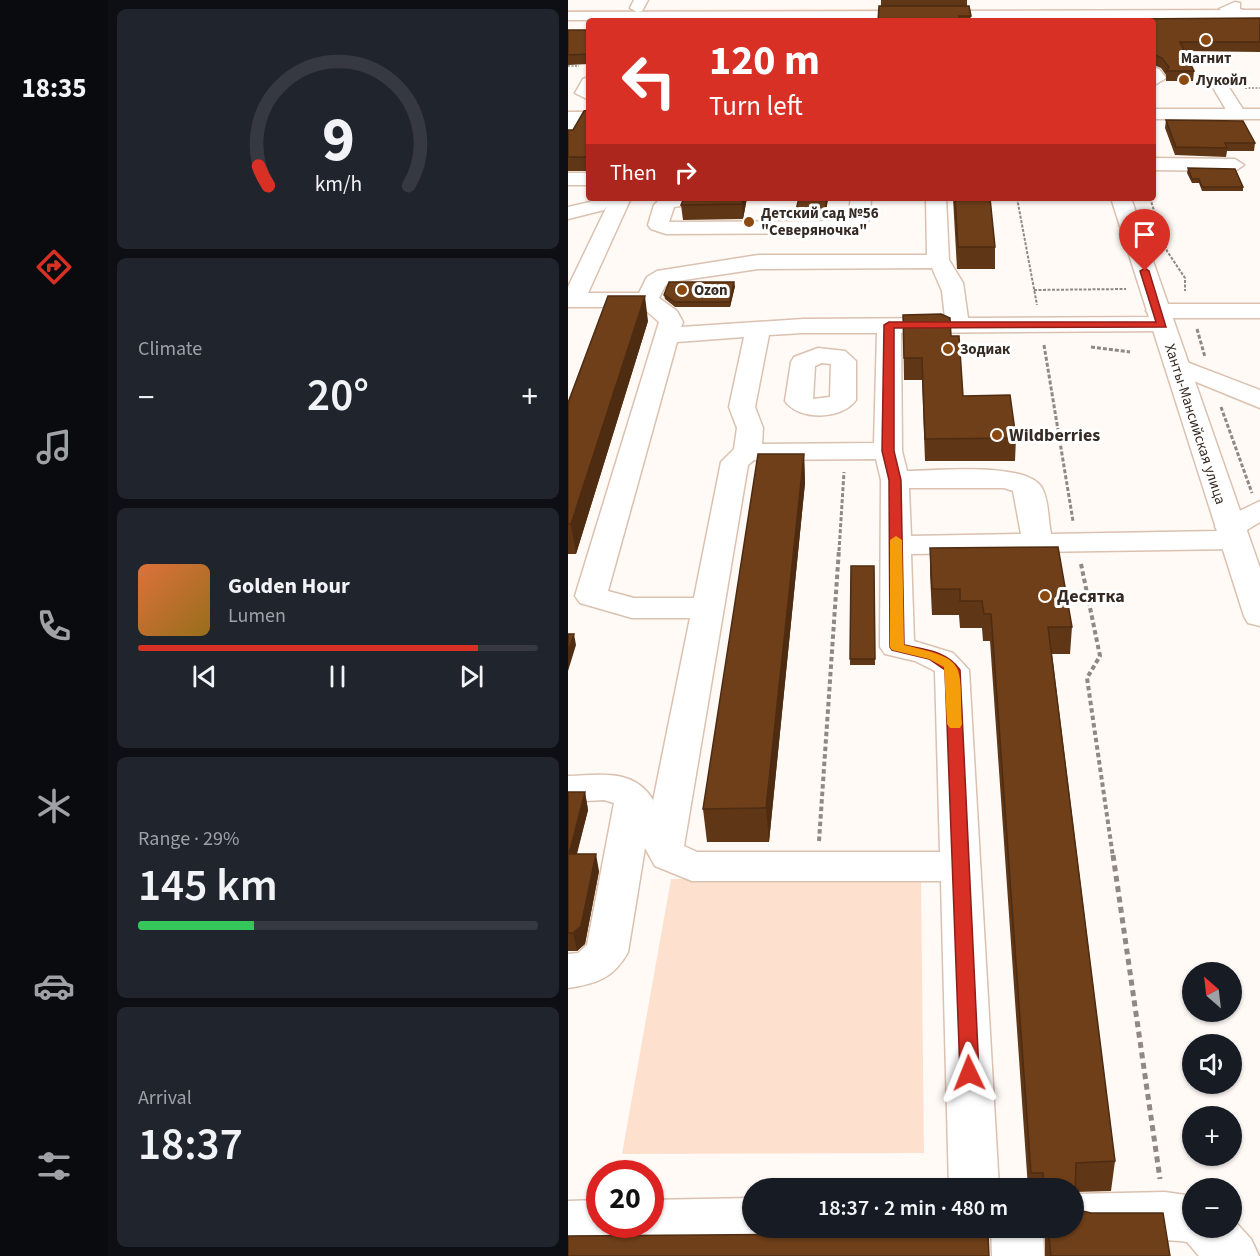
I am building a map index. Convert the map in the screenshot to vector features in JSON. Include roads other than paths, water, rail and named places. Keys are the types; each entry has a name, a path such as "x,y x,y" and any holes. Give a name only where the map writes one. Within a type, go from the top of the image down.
{"main road":[{"path":"568,8 639,4 965,12"},
{"path":"777,18 965,12 1238,10 1260,6"},
{"path":"1238,10 1260,14"},
{"path":"568,16 687,18"},
{"path":"1217,81 1237,114"},
{"path":"1156,114 1260,114"},
{"path":"568,136 578,117"},
{"path":"1156,150 1207,148"},
{"path":"1156,164 1235,165"},
{"path":"568,179 586,179"},
{"path":"568,213 597,206 601,201"},
{"path":"620,201 571,300 647,300 669,316 671,322 579,596 632,608 710,608"},
{"path":"677,201 664,205 658,225 666,228 851,227 859,223 861,201"},
{"path":"936,201 938,261 948,271 954,285 957,324"},
{"name":"Ханты-Мансийская улица","path":"1122,201 1176,365 1238,531 1260,616"},
{"path":"647,300 655,282 665,276 748,263 938,261"},
{"path":"667,335 758,329 889,325 1040,324 1260,310"},
{"path":"889,325 888,451 895,480 897,647 934,656 949,664 952,670 974,1178"},
{"path":"747,452 750,428 742,407 758,329"},
{"path":"1176,365 1252,394"},
{"path":"808,451 811,406"},
{"path":"888,451 747,452 735,462 710,608 664,846 669,856 692,867 961,866"},
{"path":"895,480 1014,481 1028,490 1037,543"},
{"path":"896,545 1077,543 1238,531 1260,510"},
{"path":"568,789 615,789 625,791 634,800 607,951 590,968 568,971"},
{"path":"1084,1217 1182,1221"},
{"path":"664,1222 742,1221"},
{"path":"568,1224 586,1223"},
{"path":"1017,1238 1018,1256"},
{"path":"1210,1238 1233,1256"}],"place":[{"name":"Магнит","path":"1206,40"},
{"name":"Лукойл","path":"1184,80"},
{"name":"Детский сад №56 \"Северяночка\"","path":"749,222"},
{"name":"Ozon","path":"682,290"},
{"name":"Зодиак","path":"948,349"},
{"name":"Wildberries","path":"997,435"},
{"name":"Десятка","path":"1045,596"}]}
